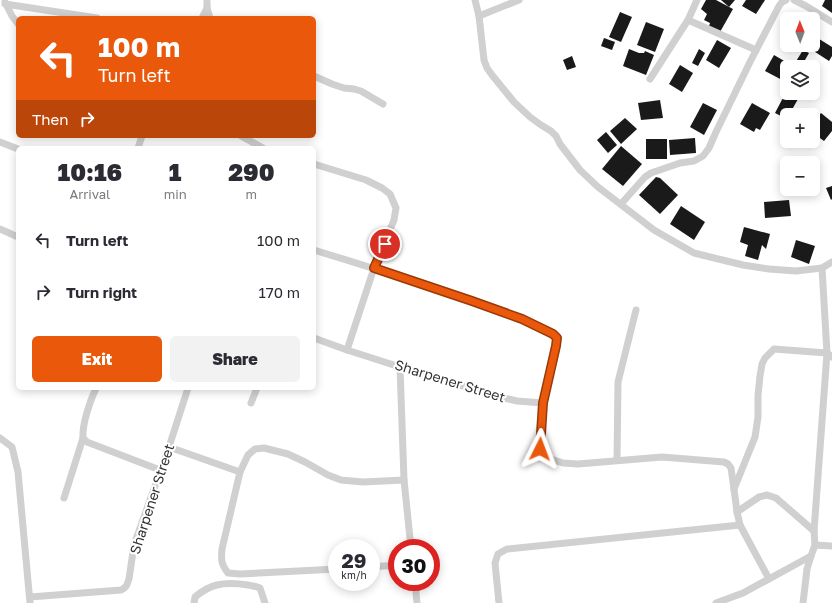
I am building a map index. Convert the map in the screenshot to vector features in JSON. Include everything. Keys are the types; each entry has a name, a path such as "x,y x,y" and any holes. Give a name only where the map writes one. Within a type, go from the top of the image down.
{"street":[{"path":"207,0 209,16"},
{"path":"475,0 479,16 484,60 492,75 514,102 530,117 556,136 560,144 580,170 598,187 654,230 694,253 743,265 796,271 822,268 832,262"},
{"path":"479,16 519,0"},
{"path":"650,79 688,20 697,0"},
{"path":"621,204 651,172 680,163 694,161 703,156 709,148 779,6 786,0"},
{"path":"794,0 832,22"},
{"path":"5,2 84,16"},
{"path":"5,2 16,21"},
{"path":"203,16 207,8"},
{"path":"46,16 47,10"},
{"path":"688,20 756,50"},
{"path":"316,77 344,88 361,90 383,104"},
{"path":"245,138 260,146"},
{"path":"0,142 16,147"},
{"path":"316,165 366,180 382,188 390,194 396,208 390,232 374,268 347,350"},
{"path":"0,229 16,234"},
{"path":"316,251 374,268 472,301 522,319 553,334 557,338 543,403 540,449 542,455 564,463 578,464 662,457 724,462 728,464 734,489 736,512 740,525 769,578"},
{"path":"803,603 807,569 814,545 829,355 822,268"},
{"path":"618,460 618,382 636,310"},
{"name":"Sharpener Street","path":"316,339 400,367 496,396 517,401 543,403"},
{"path":"734,489 755,437 758,417 760,376 765,358 774,349 829,355"},
{"path":"400,367 404,480 410,539"},
{"path":"64,498 83,438 82,431 95,390"},
{"name":"Sharpener Street","path":"30,600 121,590 125,588 129,579 134,545 169,448 187,390"},
{"path":"251,403 256,390"},
{"path":"0,438 12,447 18,472 30,600"},
{"path":"83,438 87,442 160,470"},
{"path":"169,448 240,472"},
{"path":"328,569 240,574 228,573 223,567 221,560 222,549 240,472 248,455 255,449 264,448 288,454 328,476 341,480 363,482 404,480"},
{"path":"736,512 759,497 766,495 776,498 814,531"},
{"path":"499,603 495,563 498,554 507,549 740,525"},
{"path":"814,545 832,546"},
{"path":"716,603 743,593 811,556"},
{"path":"194,603 195,597 198,594 217,585 243,584 260,588 265,603"},
{"path":"416,591 418,603"}],"building":[{"path":"706,0 716,0 733,9 720,32 709,26 710,23 704,20 707,14 701,9"},
{"path":"721,0 735,0 729,7"},
{"path":"746,0 765,0 756,14 742,6"},
{"path":"825,0 832,0 832,13 822,6"},
{"path":"620,12 632,17 621,42 609,37"},
{"path":"646,22 664,29 655,52 637,45"},
{"path":"604,38 615,42 612,50 601,46"},
{"path":"717,40 731,48 719,68 706,60"},
{"path":"820,40 832,47 832,56 829,61 815,52 820,52"},
{"path":"629,49 639,53 644,53 645,51 654,55 646,75 623,66"},
{"path":"699,49 705,53 698,66 692,63"},
{"path":"802,52 809,53 805,60 797,60"},
{"path":"774,55 783,60 780,60 780,79 765,71"},
{"path":"572,56 576,67 567,70 563,60"},
{"path":"680,65 693,73 682,92 669,84"},
{"path":"660,100 663,118 641,120 638,103"},
{"path":"782,100 797,100 793,108 780,108 780,116 775,113"},
{"path":"703,103 717,110 704,135 690,127"},
{"path":"752,103 770,113 760,130 756,128 754,132 740,124"},
{"path":"821,113 832,122 832,131 824,141 820,138"},
{"path":"625,118 637,129 621,144 610,131"},
{"path":"606,132 617,145 608,153 597,140"},
{"path":"695,138 696,153 670,155 669,140"},
{"path":"646,139 667,139 667,159 646,159"},
{"path":"621,146 642,164 623,186 602,169"},
{"path":"656,177 660,178 678,195 660,214 639,195"},
{"path":"832,186 832,199 831,200 826,188"},
{"path":"789,200 791,216 765,218 764,202"},
{"path":"681,206 705,222 694,240 670,224"},
{"path":"744,227 770,234 766,249 762,245 758,260 745,256 748,245 740,242"},
{"path":"796,240 815,246 809,264 791,257"}],"route":[{"path":"385,244 374,268 522,319 553,334 557,338 543,403 540,449"}]}
